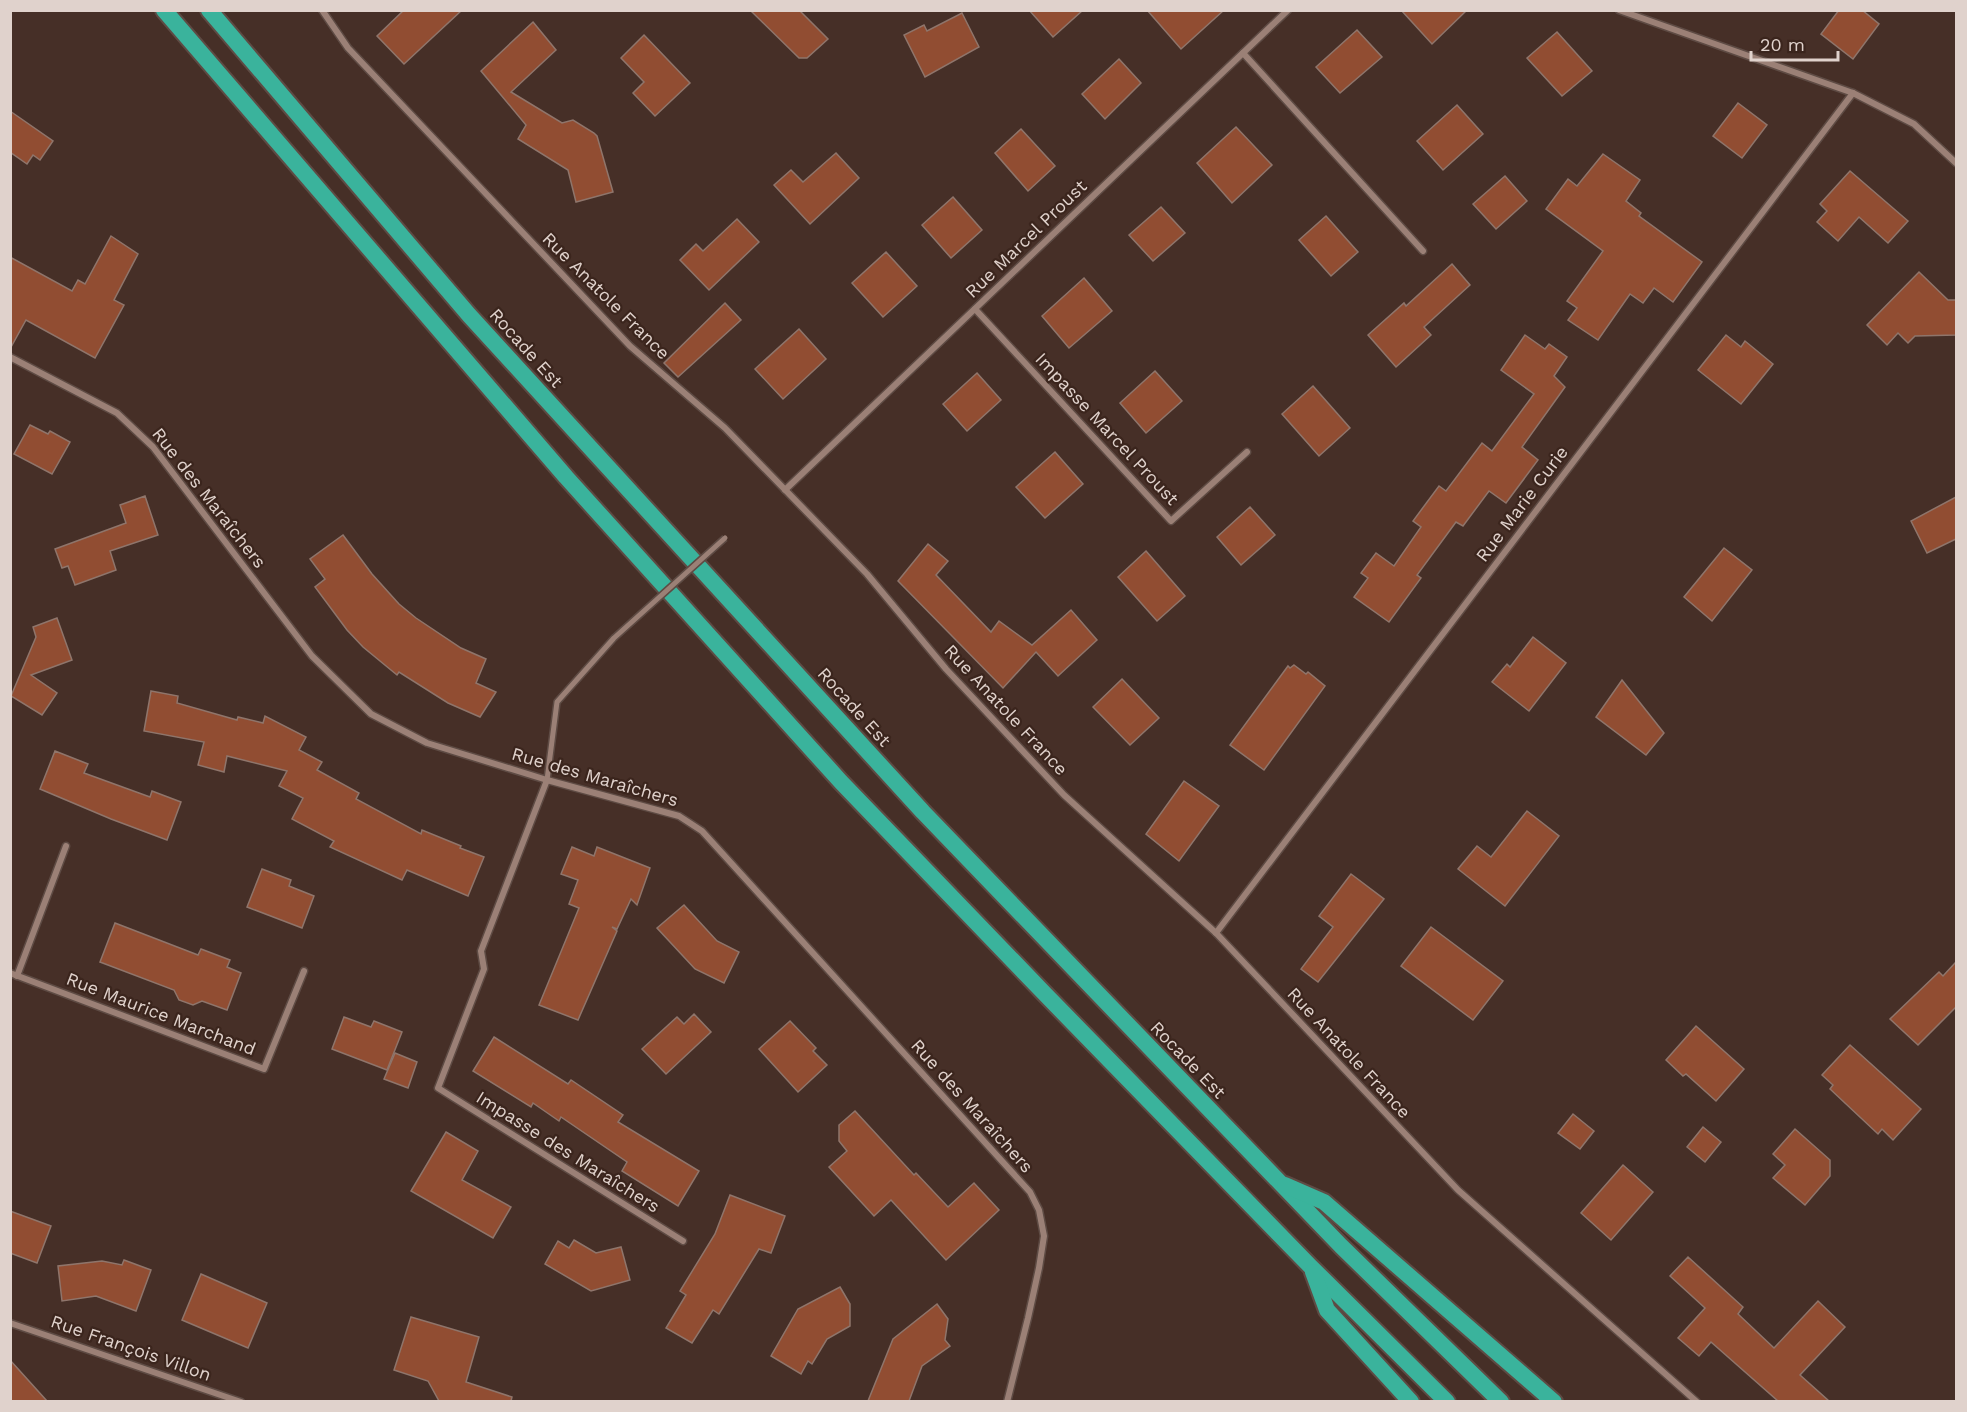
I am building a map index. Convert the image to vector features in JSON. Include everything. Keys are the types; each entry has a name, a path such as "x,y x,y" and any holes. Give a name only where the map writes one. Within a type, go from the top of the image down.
{"highway":[{"path":"164,10 566,477 842,782 1044,994 1310,1266 1447,1401"},
{"name":"Rocade Est","path":"209,10 469,315 923,812 1278,1182 1501,1401"},
{"path":"1278,1182 1324,1202 1554,1401"},
{"path":"1310,1266 1327,1310 1411,1401"}],"street":[{"name":"Rue Anatole France","path":"322,10 348,48 630,346 725,428 867,574 946,669 1064,795 1216,933 1458,1190 1697,1401"},
{"name":"Rue Marcel Proust","path":"785,490 1288,10"},
{"path":"1619,10 1853,93 1914,124 1956,163"},
{"path":"1244,53 1423,250"},
{"name":"Rue Marie Curie","path":"1216,933 1853,93"},
{"name":"Impasse Marcel Proust","path":"975,309 1171,521 1246,452"},
{"name":"Rue des Maraîchers","path":"10,357 117,413 153,447 312,656 371,714 427,743 547,780 679,816 702,831 1030,1192 1039,1210 1044,1236 1028,1318 1007,1401"},
{"path":"547,780 557,702 614,638 724,538"},
{"name":"Impasse des Maraîchers","path":"547,780 481,951 484,969 438,1088 683,1241"},
{"name":"Rue Maurice Marchand","path":"66,846 14,974 264,1069 304,971"},
{"name":"Rue François Villon","path":"10,1323 241,1401"}],"building":[{"path":"404,10 462,10 404,64 377,36"},
{"path":"750,10 799,10 828,39 807,58 799,58"},
{"path":"1029,10 1083,10 1053,37"},
{"path":"1147,10 1224,10 1181,49"},
{"path":"1401,10 1467,10 1432,44"},
{"path":"1839,10 1862,10 1879,24 1853,59 1821,34"},
{"path":"962,13 979,47 925,77 904,35 924,25 927,31"},
{"path":"533,22 556,50 511,92 562,123 573,120 594,133 597,136 613,192 576,202 568,170 518,139 526,125 481,71"},
{"path":"1357,30 1382,57 1340,93 1316,67"},
{"path":"1557,32 1592,71 1562,96 1527,58"},
{"path":"644,35 690,83 655,116 633,93 644,82 621,58"},
{"path":"1119,59 1141,83 1105,119 1082,94"},
{"path":"1738,103 1767,125 1742,158 1713,136"},
{"path":"1457,105 1483,134 1443,170 1417,141"},
{"path":"10,111 53,141 40,160 33,155 27,164 10,152"},
{"path":"1236,127 1272,165 1232,203 1197,163"},
{"path":"1021,129 1055,166 1028,191 995,153"},
{"path":"836,153 859,178 810,224 774,185 791,170 803,182"},
{"path":"1603,154 1640,180 1626,201 1641,213 1639,216 1702,262 1673,302 1654,288 1643,303 1630,294 1598,340 1568,320 1577,308 1567,301 1603,251 1546,209 1568,179 1577,186"},
{"path":"1850,171 1908,221 1888,243 1859,217 1838,241 1817,222 1827,211 1820,204"},
{"path":"1505,176 1527,201 1496,229 1473,204"},
{"path":"953,197 982,230 951,258 922,225"},
{"path":"1161,207 1185,233 1153,261 1129,235"},
{"path":"1326,216 1358,252 1331,276 1299,240"},
{"path":"737,219 759,242 709,290 680,260 696,244 703,251"},
{"path":"111,236 138,254 114,300 124,305 95,358 26,320 10,349 10,257 72,291 78,280 85,284"},
{"path":"886,252 917,286 883,317 852,283"},
{"path":"1452,264 1470,285 1424,327 1431,335 1396,367 1368,335 1404,303 1406,306"},
{"path":"1919,272 1948,300 1956,300 1956,335 1915,336 1908,343 1898,333 1887,345 1867,325"},
{"path":"1084,278 1112,311 1069,348 1042,316"},
{"path":"725,303 741,320 678,377 664,363"},
{"path":"799,329 826,359 783,399 755,369"},
{"path":"1525,335 1545,349 1549,344 1567,357 1554,376 1565,387 1522,447 1538,460 1506,503 1489,491 1463,526 1456,522 1417,575 1421,578 1389,622 1354,597 1368,578 1361,573 1376,553 1394,566 1421,527 1413,521 1439,486 1446,491 1482,443 1492,451 1534,394 1501,370"},
{"path":"1726,335 1741,347 1745,341 1773,364 1741,404 1698,370"},
{"path":"1155,371 1182,401 1146,433 1120,403"},
{"path":"977,373 1001,400 967,431 943,404"},
{"path":"1313,386 1350,428 1319,456 1282,414"},
{"path":"30,425 48,434 50,431 70,442 52,474 14,454"},
{"path":"1055,452 1083,484 1045,518 1016,487"},
{"path":"145,496 158,535 110,551 116,570 75,585 68,566 62,568 55,549 126,523 120,505"},
{"path":"1956,497 1956,539 1927,553 1911,521"},
{"path":"1250,507 1275,535 1241,565 1217,537"},
{"path":"343,535 372,574 399,604 461,648 486,659 476,683 496,692 480,717 448,703 399,672 397,675 363,647 347,630 315,587 325,579 310,559"},
{"path":"928,544 948,561 936,575 991,632 999,621 1032,645 1071,610 1097,640 1058,676 1036,652 1003,688 898,581"},
{"path":"1724,548 1752,570 1712,621 1684,597"},
{"path":"1146,551 1185,596 1157,621 1118,577"},
{"path":"57,618 72,660 31,675 57,693 42,715 11,696 36,637 33,627"},
{"path":"1533,637 1566,663 1529,711 1492,682 1507,664 1510,667"},
{"path":"1294,665 1306,674 1308,672 1325,686 1264,770 1230,745 1288,666 1290,668"},
{"path":"1122,679 1159,718 1130,745 1093,707"},
{"path":"1622,680 1664,733 1646,755 1596,717"},
{"path":"151,691 178,696 177,703 237,720 238,717 263,723 265,716 306,737 299,750 322,762 317,770 359,793 356,799 421,834 422,830 484,857 468,896 407,870 402,880 330,847 334,841 292,819 303,798 279,786 287,771 227,756 224,772 198,765 204,742 144,731"},
{"path":"55,751 88,764 84,773 150,797 152,791 181,802 167,840 40,789"},
{"path":"1184,781 1219,806 1179,861 1146,834"},
{"path":"1527,811 1559,836 1505,906 1458,869 1477,846 1491,857"},
{"path":"572,847 594,856 597,847 650,868 637,905 631,899 617,929 612,927 617,931 578,1020 539,1005 579,908 569,904 578,880 561,874"},
{"path":"262,869 291,880 289,886 314,896 302,928 247,907"},
{"path":"1351,874 1384,899 1318,982 1301,969 1333,927 1319,916"},
{"path":"684,905 717,941 739,952 724,983 695,969 657,928"},
{"path":"115,923 198,955 201,949 230,960 227,967 241,973 227,1010 202,1001 193,1005 179,1000 174,990 100,962"},
{"path":"1431,927 1503,981 1473,1020 1401,966"},
{"path":"1956,962 1956,1007 1918,1045 1890,1019 1939,972 1943,976"},
{"path":"694,1014 711,1032 666,1074 642,1049 677,1017 684,1024"},
{"path":"344,1017 371,1027 374,1021 402,1032 387,1070 332,1049"},
{"path":"790,1021 816,1048 813,1051 827,1065 798,1092 759,1049"},
{"path":"1696,1026 1744,1069 1716,1101 1686,1074 1683,1076 1666,1060"},
{"path":"494,1037 568,1084 571,1080 623,1115 618,1122 699,1171 678,1206 622,1171 627,1162 561,1117 559,1121 533,1103 531,1107 473,1071"},
{"path":"1850,1045 1921,1109 1893,1140 1882,1129 1878,1134 1830,1089 1833,1085 1822,1075"},
{"path":"395,1053 417,1062 408,1088 384,1079"},
{"path":"855,1111 914,1175 916,1173 948,1207 974,1183 999,1210 946,1260 891,1200 874,1216 829,1167 847,1151 839,1141 839,1125"},
{"path":"1573,1114 1594,1131 1580,1149 1558,1133"},
{"path":"1703,1127 1721,1142 1705,1162 1687,1147"},
{"path":"1795,1129 1830,1160 1830,1176 1805,1205 1773,1178 1785,1165 1773,1154"},
{"path":"446,1132 478,1151 462,1180 511,1207 493,1238 411,1191"},
{"path":"1623,1165 1653,1192 1611,1240 1581,1213"},
{"path":"730,1195 785,1216 771,1253 759,1249 719,1314 713,1310 692,1343 666,1328 686,1295 680,1291 715,1234"},
{"path":"10,1211 51,1226 37,1263 10,1253"},
{"path":"574,1240 596,1253 621,1247 630,1280 591,1291 545,1264 558,1241 569,1248"},
{"path":"1688,1257 1743,1307 1738,1314 1774,1348 1818,1301 1845,1327 1800,1375 1829,1401 1778,1401 1711,1342 1699,1356 1678,1338 1705,1308 1670,1276"},
{"path":"124,1260 151,1270 136,1311 96,1296 62,1301 58,1266 102,1261 122,1265"},
{"path":"201,1274 267,1303 248,1348 182,1320"},
{"path":"840,1287 850,1304 850,1326 827,1339 812,1364 808,1361 801,1374 771,1356 798,1309"},
{"path":"937,1304 948,1319 945,1340 950,1346 922,1366 909,1401 868,1401 893,1339"},
{"path":"411,1317 479,1337 466,1382 512,1397 511,1401 439,1401 428,1381 394,1370"},
{"path":"10,1360 47,1401 10,1401"}]}
